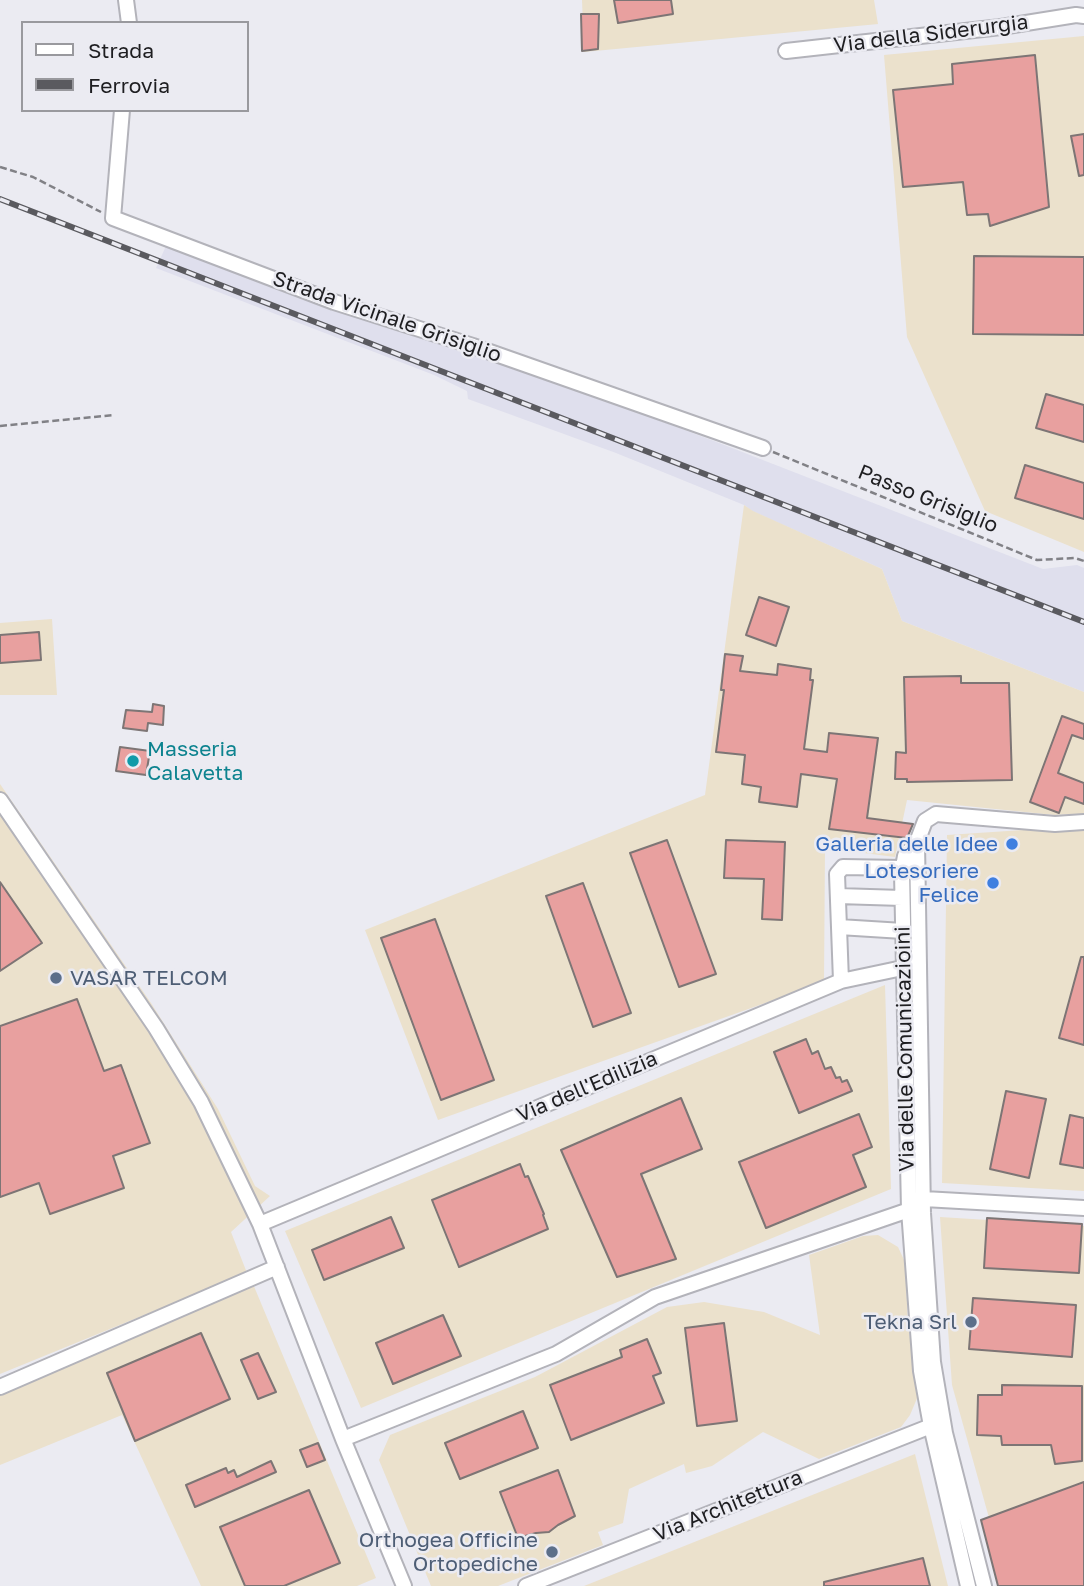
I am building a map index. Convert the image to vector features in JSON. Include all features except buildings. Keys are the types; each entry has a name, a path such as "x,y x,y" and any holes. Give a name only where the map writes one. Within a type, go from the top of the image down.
{"street":[{"path":"126,0 130,21"},
{"name":"Via della Siderurgia","path":"786,51 1001,27 1082,14"},
{"path":"113,218 122,112"},
{"name":"Strada Vicinale Grisiglio","path":"113,218 334,302 473,346 763,448"},
{"path":"0,800 163,1039 201,1102 260,1224 343,1439 404,1586"},
{"path":"917,842 925,821 936,814 1055,824 1084,822"},
{"name":"Via delle Comunicazioini","path":"917,842 905,856 902,868 903,931 911,966 933,1362 945,1433 984,1586"},
{"name":"Via delle Comunicazioini","path":"917,842 911,966 909,1210 921,1371 968,1586"},
{"path":"841,981 837,874 843,867 902,868"},
{"path":"838,896 902,898"},
{"path":"839,927 903,931"},
{"name":"Via dell'Edilizia","path":"260,1224 841,981 911,966"},
{"path":"924,1199 1084,1208"},
{"path":"343,1439 556,1354 655,1297 909,1210"},
{"path":"0,1387 276,1267"},
{"name":"Via Architettura","path":"526,1586 931,1426"}],"path":[{"path":"0,167 33,177 113,218"},
{"path":"0,426 114,415"},
{"name":"Passo Grisiglio","path":"763,448 1037,560 1075,558 1084,561"}],"shaded area":[{"path":"582,0 874,0 878,24 584,52"},
{"path":"1084,36 1084,552 985,511 907,337 884,55"},
{"path":"166,246 260,283 342,311 453,343 1043,569 1077,565 1084,568 1084,692 902,621 882,569 744,505 616,453 468,399 467,391 434,375 156,268"},
{"path":"744,505 882,569 902,621 1084,692 1084,814 1054,815 907,800 895,857 825,848 824,982 438,1120 365,930 705,795"},
{"path":"52,619 57,695 0,695 0,623"},
{"path":"0,784 151,1003 218,1109 255,1186 270,1196 231,1232 247,1273 0,1374"},
{"path":"1084,826 1084,1191 942,1183 947,835"},
{"path":"885,985 891,1189 361,1408 285,1231"},
{"path":"940,1217 1084,1226 1084,1586 1008,1586 952,1385"},
{"path":"878,1235 898,1247 905,1262 908,1324 918,1396 910,1415 901,1427 819,1459 763,1432 712,1466 686,1473 684,1464 629,1489 623,1523 598,1532 603,1545 498,1586 431,1586 379,1460 390,1435 535,1377 667,1307 704,1302 764,1312 820,1335 809,1255 863,1236"},
{"path":"253,1284 376,1578 357,1586 201,1586 122,1415 0,1465 0,1393"},
{"path":"915,1454 948,1586 584,1586"}],"railway":[{"path":"0,199 1084,622"}],"place":[{"name":"Masseria Calavetta","path":"133,761"},
{"name":"Galleria delle Idee","path":"1012,844"},
{"name":"Lotesoriere Felice","path":"993,883"},
{"name":"VASAR TELCOM","path":"56,978"},
{"name":"Tekna Srl","path":"971,1322"},
{"name":"Orthogea Officine Ortopediche","path":"552,1552"}]}
